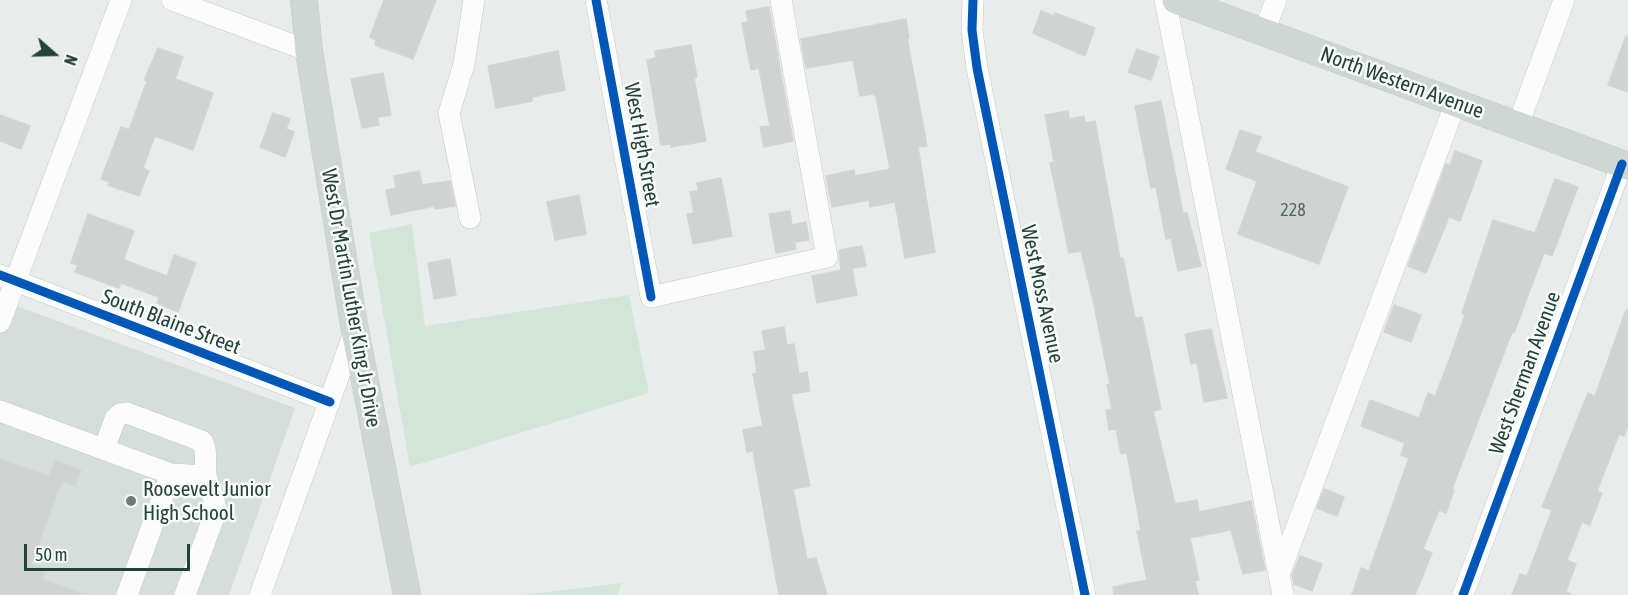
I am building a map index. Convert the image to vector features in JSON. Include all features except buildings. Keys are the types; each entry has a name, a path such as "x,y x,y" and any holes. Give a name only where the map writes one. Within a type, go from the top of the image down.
{"main road":[{"name":"West Dr Martin Luther King Jr Drive","path":"304,0 309,51 355,330 407,595"},
{"name":"North Western Avenue","path":"1190,2 1264,32 1625,165"}],"street":[{"path":"0,322 8,278 121,0"},
{"path":"172,0 309,51"},
{"path":"470,218 449,113 464,64 474,0"},
{"name":"West High Street","path":"596,0 651,297 827,257 781,0"},
{"name":"West Moss Avenue","path":"973,0 972,30 977,68 1085,595"},
{"path":"1165,0 1281,585"},
{"path":"1264,32 1276,0"},
{"path":"1518,125 1564,0"},
{"path":"1281,585 1455,102"},
{"name":"West Sherman Avenue","path":"1463,595 1625,165"},
{"name":"South Blaine Street","path":"8,278 330,402"},
{"path":"260,595 355,330"},
{"path":"0,411 171,474 206,476"},
{"path":"104,449 115,419 120,414 127,413 202,441 207,450 206,476 216,511 185,595"},
{"path":"127,595 171,474"}],"shaded area":[{"name":"Roosevelt Junior High School","path":"0,300 295,408 229,595 0,595"}],"green space":[{"path":"412,224 425,326 629,295 649,393 410,467 369,233"},
{"path":"622,583 617,595 521,595"}],"cycle path":[{"path":"596,0 651,297"},
{"path":"973,0 972,30 977,68 1085,595"},
{"path":"1463,595 1622,164"},
{"path":"0,275 330,402"}],"place":[{"name":"Roosevelt Junior High School","path":"131,501"}]}
